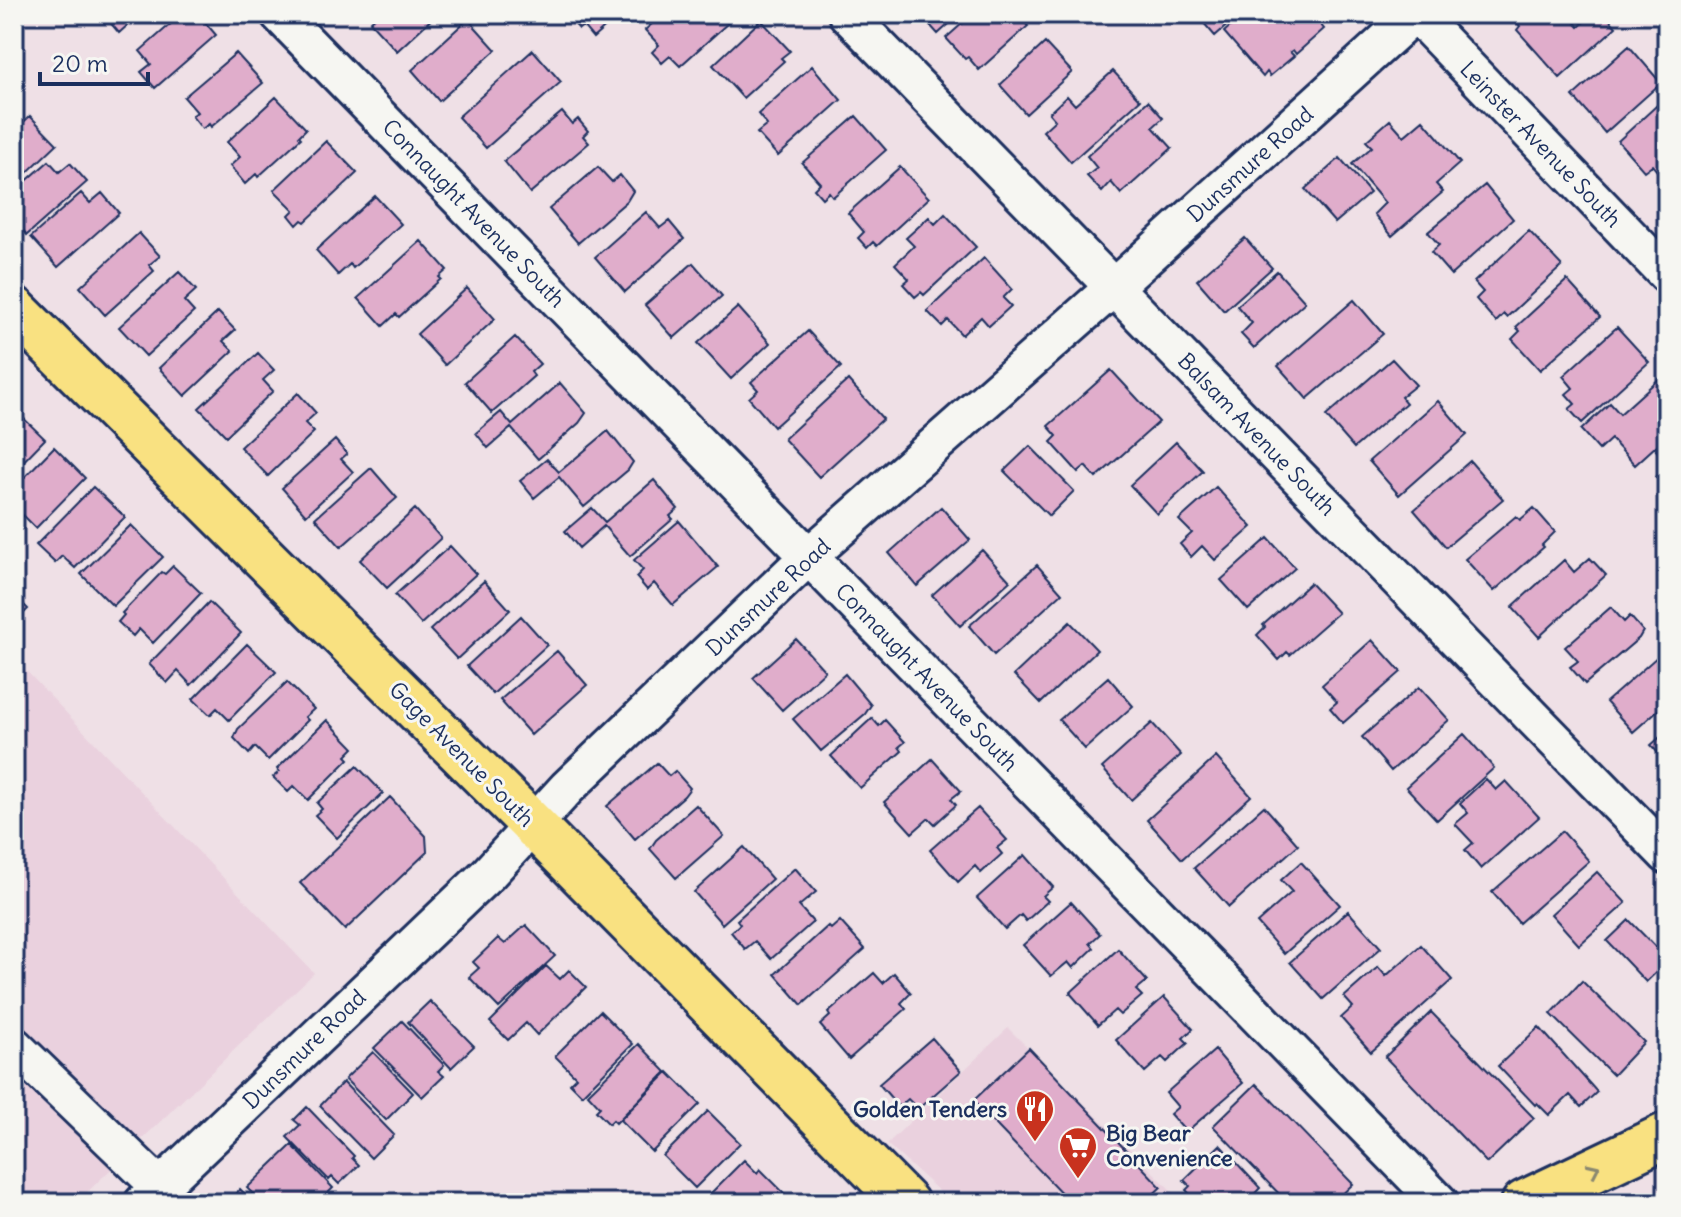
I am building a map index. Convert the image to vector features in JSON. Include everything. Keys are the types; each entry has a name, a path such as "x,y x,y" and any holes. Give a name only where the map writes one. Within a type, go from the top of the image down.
{"main road":[{"name":"Gage Avenue South","path":"14,309 532,824 906,1203"},
{"path":"1524,1203 1667,1135"}],"street":[{"name":"Connaught Avenue South","path":"279,14 1440,1203"},
{"name":"Balsam Avenue South","path":"847,14 1667,855"},
{"name":"Dunsmure Road","path":"151,1195 488,874 567,788 809,556 1114,287 1416,14"},
{"name":"Leinster Avenue South","path":"1416,14 1667,275"},
{"path":"14,1046 151,1195"}],"shaded area":[{"path":"14,658 314,973 76,1203 14,1203"},
{"path":"1008,1028 1184,1203 952,1203 887,1144"}],"building":[{"path":"103,14 140,14 119,33"},
{"path":"182,14 198,14 216,35 155,88 141,72 151,64 140,51"},
{"path":"379,14 437,14 397,51 370,22"},
{"path":"565,14 620,14 593,38 583,26 579,29"},
{"path":"663,14 738,14 680,66 670,56 662,63 652,52 659,45 645,30"},
{"path":"920,14 960,14 938,34"},
{"path":"973,14 1017,14 1028,26 979,70 946,38"},
{"path":"1196,14 1240,14 1215,36"},
{"path":"1244,14 1312,14 1324,29 1296,54 1293,50 1290,52 1294,56 1270,76 1267,72 1263,77 1224,32"},
{"path":"1567,14 1579,27 1592,14 1605,14 1616,27 1560,78 1517,30 1520,26 1511,16"},
{"path":"468,19 496,50 439,101 412,70"},
{"path":"761,20 790,51 781,58 784,61 743,98 713,65"},
{"path":"1045,43 1072,72 1026,114 1000,85"},
{"path":"1629,46 1661,83 1605,133 1573,96"},
{"path":"533,50 561,82 486,148 458,117"},
{"path":"236,53 263,83 211,127 209,124 202,129 192,116 197,112 184,97"},
{"path":"812,66 841,100 778,156 757,133 767,125 758,114"},
{"path":"1113,71 1140,100 1071,162 1043,131 1055,120 1049,113 1067,96 1075,105"},
{"path":"1667,96 1667,175 1663,178 1652,165 1644,171 1618,141"},
{"path":"276,97 306,129 299,136 301,138 258,177 256,174 245,184 230,166 240,157 227,142"},
{"path":"1148,101 1163,118 1153,127 1172,148 1121,194 1111,182 1102,192 1087,176 1097,168 1087,156"},
{"path":"562,112 572,124 578,119 588,131 583,136 589,143 530,193 504,161"},
{"path":"30,116 57,144 14,185 14,131"},
{"path":"856,116 886,150 833,197 829,192 822,198 814,189 820,183 802,163"},
{"path":"1390,120 1404,136 1423,120 1460,163 1436,184 1443,192 1392,236 1374,214 1385,203 1352,164 1372,147 1366,141"},
{"path":"326,141 357,173 305,222 302,220 297,225 289,215 294,210 274,190"},
{"path":"1340,158 1370,193 1335,223 1305,189"},
{"path":"49,161 59,172 70,163 87,182 27,235 14,220 14,192"},
{"path":"598,167 612,182 620,175 633,191 627,201 578,243 549,209"},
{"path":"900,167 929,198 877,246 873,242 867,248 858,238 864,232 848,213"},
{"path":"1485,185 1513,219 1451,275 1431,252 1439,245 1428,232"},
{"path":"81,193 90,203 102,193 119,213 58,267 31,237"},
{"path":"375,196 401,224 353,268 350,264 338,275 316,250"},
{"path":"646,212 660,228 669,221 684,239 625,292 595,257"},
{"path":"945,214 976,247 924,295 921,292 915,297 903,284 909,279 895,264 914,246 906,238 929,217 935,224"},
{"path":"1529,231 1562,266 1507,317 1504,314 1496,322 1476,299 1483,292 1474,282"},
{"path":"139,233 160,256 149,265 154,271 105,315 80,287"},
{"path":"1245,238 1272,268 1224,311 1197,280"},
{"path":"421,241 447,270 399,317 396,314 383,326 358,298"},
{"path":"984,258 1012,289 1003,298 1011,306 989,326 981,317 962,335 948,320 942,326 927,311"},
{"path":"693,263 722,296 674,338 645,305"},
{"path":"1277,271 1305,302 1254,348 1241,334 1252,323 1237,306"},
{"path":"179,272 196,290 184,301 194,312 146,356 119,327"},
{"path":"1567,280 1600,317 1540,370 1512,339 1520,331 1516,327"},
{"path":"467,288 495,319 445,365 417,334"},
{"path":"1354,300 1383,334 1307,399 1278,366"},
{"path":"738,307 770,343 731,379 698,343"},
{"path":"218,312 235,330 223,341 233,351 185,396 159,368"},
{"path":"1617,327 1649,362 1582,423 1569,409 1575,404 1566,394 1573,388 1563,376"},
{"path":"808,331 841,367 774,427 749,398 758,390 751,382"},
{"path":"515,337 540,364 531,372 534,376 492,413 465,382"},
{"path":"258,353 274,370 263,380 273,391 226,436 199,408"},
{"path":"1392,359 1416,385 1401,397 1406,403 1354,448 1326,416"},
{"path":"1111,370 1159,422 1096,478 1085,466 1078,472 1051,442 1057,436 1048,426"},
{"path":"1660,378 1667,386 1667,436 1635,465 1611,439 1599,450 1581,430 1610,403 1620,414"},
{"path":"848,380 883,419 819,477 784,439"},
{"path":"560,383 586,413 538,459 511,428 488,448 476,433 501,412 512,425"},
{"path":"298,393 316,413 305,423 314,432 268,476 240,447"},
{"path":"1438,401 1467,435 1399,495 1369,461"},
{"path":"14,411 45,439 14,471"},
{"path":"608,431 633,462 628,470 584,507 559,477 534,498 520,481 547,459 559,472"},
{"path":"335,440 347,454 341,459 353,472 306,515 282,488"},
{"path":"1667,440 1667,463 1656,450"},
{"path":"1176,442 1203,471 1157,514 1130,485"},
{"path":"1030,446 1074,491 1049,516 1004,471"},
{"path":"54,447 85,478 36,528 23,515 17,522 14,519 14,488"},
{"path":"1470,461 1503,499 1446,547 1414,510"},
{"path":"1667,467 1667,488 1656,477"},
{"path":"371,468 397,498 341,547 315,518"},
{"path":"654,480 678,509 670,516 673,519 630,556 604,526 579,548 565,531 592,508 605,522"},
{"path":"93,487 125,517 75,568 62,556 55,563 36,545"},
{"path":"1216,487 1252,527 1215,560 1202,546 1191,557 1180,544 1192,533 1179,520"},
{"path":"941,507 970,540 917,586 889,553"},
{"path":"1534,508 1555,532 1542,545 1544,547 1494,591 1465,559 1516,516 1520,520"},
{"path":"415,509 441,538 387,588 360,560"},
{"path":"679,521 718,567 673,605 654,583 647,590 636,577 643,570 634,560"},
{"path":"131,525 163,557 113,606 81,574"},
{"path":"1268,538 1295,568 1248,610 1221,580"},
{"path":"450,546 476,574 421,624 395,595"},
{"path":"982,550 1010,581 960,626 932,595"},
{"path":"1590,558 1606,575 1539,637 1512,607 1564,560 1574,572"},
{"path":"1037,565 1062,593 994,655 969,626"},
{"path":"173,566 201,593 153,643 139,629 133,636 118,622 124,615 122,613 162,572 165,574"},
{"path":"484,581 510,610 457,659 430,630"},
{"path":"1310,583 1338,613 1290,655 1287,652 1279,660 1257,635 1265,627 1263,625"},
{"path":"14,595 28,609 14,623"},
{"path":"209,602 241,633 191,685 178,671 167,683 149,664"},
{"path":"1611,607 1624,622 1630,616 1643,631 1639,638 1585,684 1570,667 1578,661 1565,647"},
{"path":"521,616 547,645 493,694 467,666"},
{"path":"1070,622 1097,650 1041,703 1014,675"},
{"path":"796,639 825,671 782,710 753,678"},
{"path":"1372,640 1401,672 1343,723 1330,708 1337,702 1322,685"},
{"path":"247,644 276,672 229,720 217,708 210,715 193,699"},
{"path":"557,651 587,685 531,735 500,700"},
{"path":"1659,655 1667,663 1667,702 1633,732 1606,702"},
{"path":"845,674 871,705 865,714 821,751 793,719"},
{"path":"1108,677 1133,706 1085,749 1059,720"},
{"path":"287,682 314,709 305,717 308,720 268,760 255,747 249,754 234,738 238,729"},
{"path":"1419,687 1449,720 1391,771 1362,737"},
{"path":"872,718 879,726 885,720 905,742 899,747 902,751 860,788 831,756"},
{"path":"327,720 354,748 346,756 349,759 308,800 294,786 288,792 273,777 279,772 277,769"},
{"path":"1152,723 1181,755 1131,800 1102,768"},
{"path":"1667,731 1667,763 1651,745"},
{"path":"1464,734 1494,768 1437,820 1406,787"},
{"path":"1216,757 1251,796 1182,859 1147,820"},
{"path":"932,759 961,791 951,799 956,805 935,824 929,818 912,833 884,802"},
{"path":"657,763 669,776 675,771 690,788 635,839 607,806"},
{"path":"357,766 383,793 337,838 315,815 322,809 317,803"},
{"path":"1486,779 1496,790 1506,781 1539,817 1481,869 1465,850 1473,843 1455,824 1468,813 1460,803"},
{"path":"390,797 426,836 427,852 345,930 300,883"},
{"path":"696,805 724,836 676,878 650,849"},
{"path":"1264,806 1298,845 1229,907 1194,868"},
{"path":"978,808 1007,840 997,848 1002,854 981,873 975,866 958,882 930,850"},
{"path":"1562,831 1589,861 1519,923 1492,892"},
{"path":"744,847 772,879 722,924 694,892"},
{"path":"1025,855 1053,887 1043,896 1048,901 1026,921 1021,915 1005,929 977,898"},
{"path":"1301,862 1340,905 1284,954 1257,923 1292,892 1281,880"},
{"path":"795,868 816,892 799,906 813,922 771,959 755,941 745,949 731,932 740,924 737,920"},
{"path":"1597,872 1626,903 1579,945 1551,914"},
{"path":"1071,902 1100,934 1090,943 1094,948 1073,968 1068,962 1051,976 1023,945"},
{"path":"1348,911 1381,948 1323,999 1290,962"},
{"path":"1629,920 1667,959 1646,982 1607,941"},
{"path":"840,921 865,949 802,1005 775,974 828,926 831,929"},
{"path":"526,925 555,956 499,1008 469,977 479,968 473,962 498,938 505,944"},
{"path":"1421,945 1452,980 1371,1052 1341,1018 1353,1007 1344,997 1378,967 1386,976"},
{"path":"1118,949 1147,981 1136,990 1142,996 1120,1015 1115,1010 1098,1025 1070,993"},
{"path":"546,966 560,979 569,970 586,987 537,1035 526,1023 508,1040 490,1022"},
{"path":"874,973 883,983 894,973 911,993 901,1003 906,1009 849,1059 820,1025 830,1016 828,1013"},
{"path":"1582,981 1644,1042 1613,1075 1551,1014"},
{"path":"1164,997 1193,1029 1183,1038 1188,1043 1167,1062 1162,1057 1145,1072 1116,1040"},
{"path":"430,1001 474,1046 451,1068 408,1022"},
{"path":"600,1011 633,1044 582,1095 570,1083 576,1077 555,1056"},
{"path":"1431,1012 1534,1118 1487,1163 1385,1057"},
{"path":"402,1021 444,1065 438,1071 444,1076 422,1097 374,1048"},
{"path":"1539,1027 1597,1092 1581,1107 1570,1095 1549,1115 1537,1103 1535,1105 1498,1066"},
{"path":"932,1038 961,1071 918,1109 908,1099 899,1107 879,1084"},
{"path":"639,1044 666,1072 616,1123 613,1120 609,1124 596,1111 600,1107 588,1094"},
{"path":"1029,1048 1161,1187 1144,1203 1071,1203 973,1101"},
{"path":"1215,1050 1243,1083 1186,1132 1170,1114 1178,1107 1166,1093"},
{"path":"373,1052 413,1093 386,1120 345,1079"},
{"path":"668,1072 700,1104 652,1152 620,1120"},
{"path":"343,1082 394,1135 371,1158 320,1106"},
{"path":"1256,1084 1353,1184 1333,1203 1288,1203 1213,1126"},
{"path":"307,1107 359,1165 339,1184 332,1177 329,1180 287,1137 300,1125 294,1120"},
{"path":"708,1111 740,1143 695,1188 663,1156"},
{"path":"292,1145 333,1188 326,1195 334,1203 262,1203 247,1188"},
{"path":"1220,1145 1260,1188 1246,1203 1198,1203 1186,1190 1190,1186 1184,1180"},
{"path":"744,1160 757,1173 760,1169 794,1203 715,1203 708,1196"},
{"path":"240,1189 254,1203 227,1203"}],"place":[{"name":"Golden Tenders","path":"1035,1143"},
{"name":"Big Bear Convenience","path":"1078,1180"}]}
